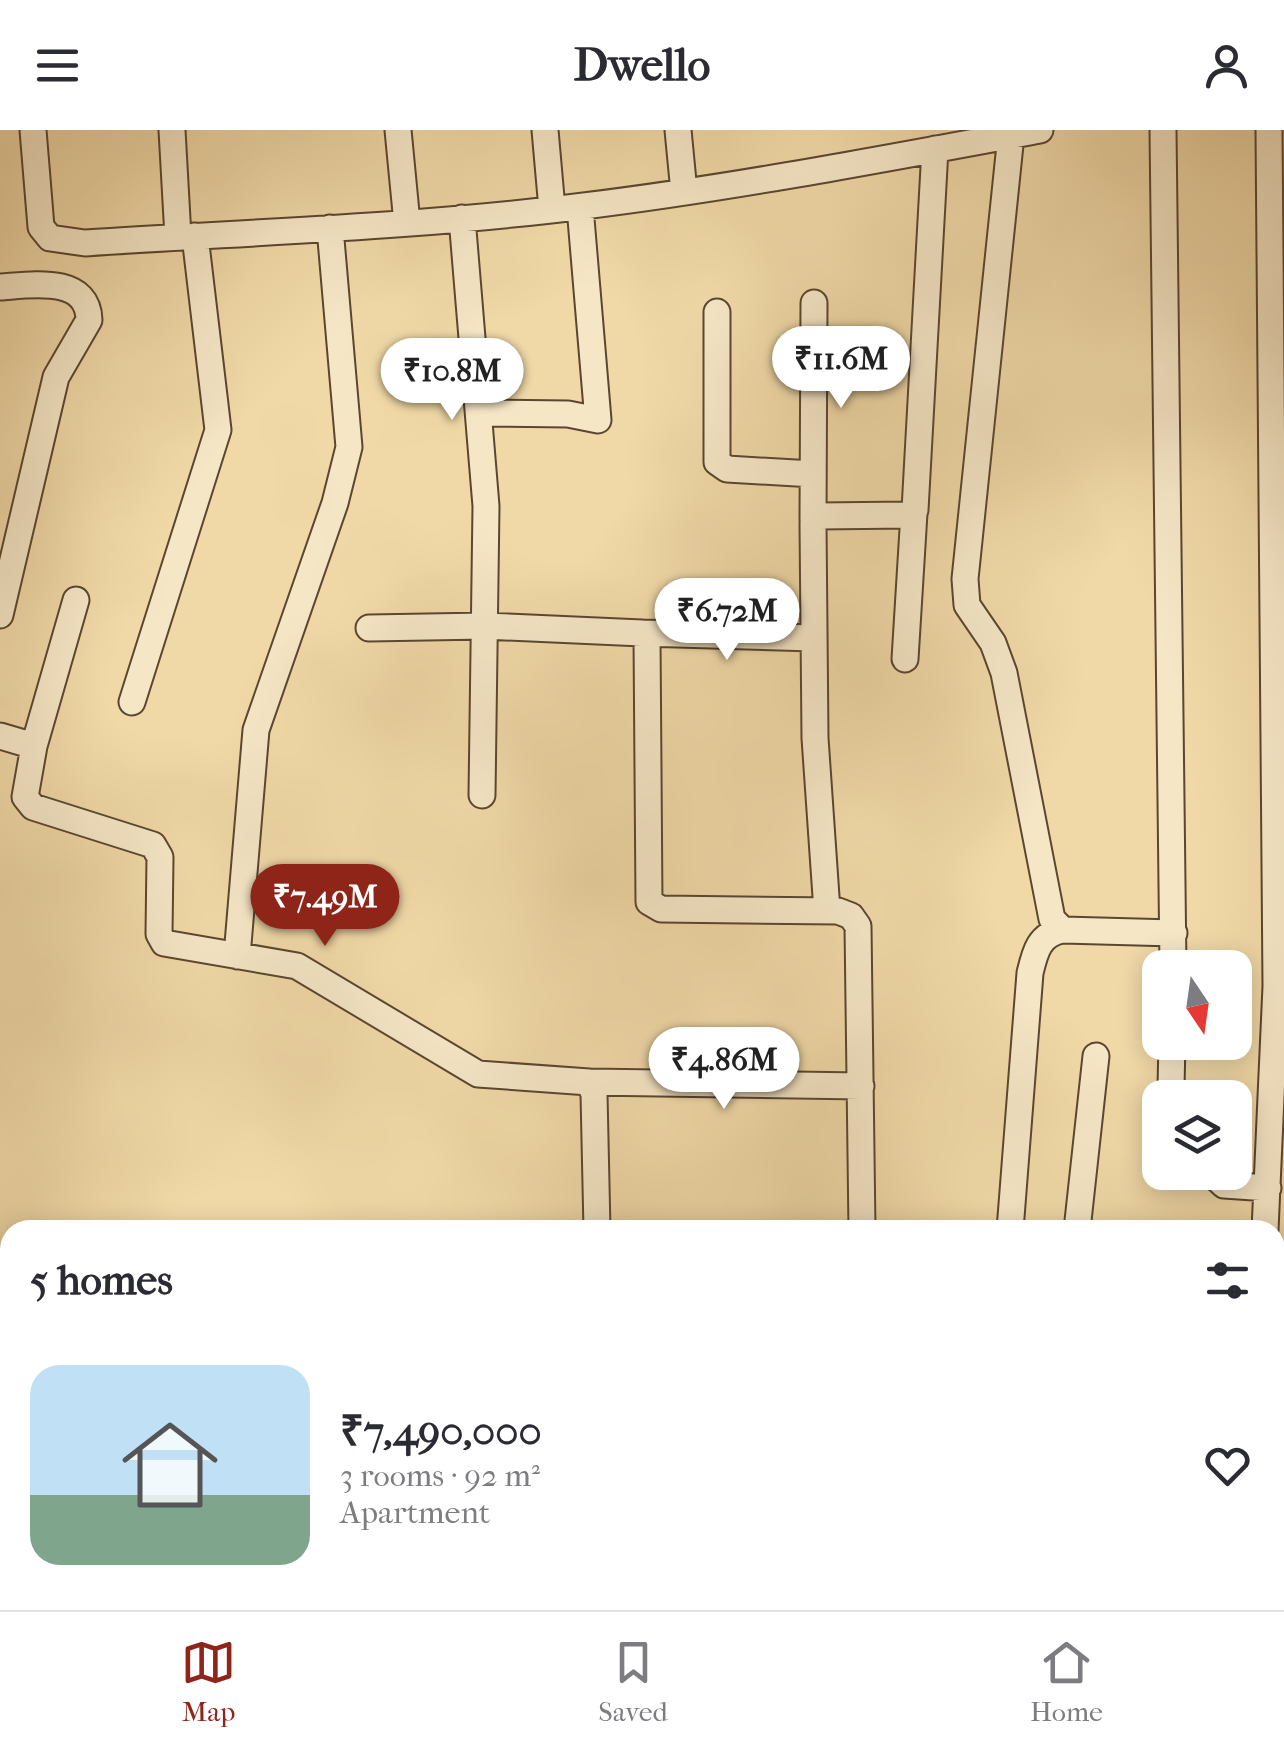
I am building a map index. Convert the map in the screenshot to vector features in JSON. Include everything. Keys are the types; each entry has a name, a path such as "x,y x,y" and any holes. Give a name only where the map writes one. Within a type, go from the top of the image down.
{"street":[{"path":"34,130 41,226 50,238 85,243 407,223 580,207 1040,130"},
{"path":"132,702 218,430 172,130"},
{"path":"398,130 407,223"},
{"path":"546,130 552,209"},
{"path":"678,130 684,192"},
{"path":"1162,130 1174,950"},
{"path":"1266,1220 1276,986 1269,130"},
{"path":"1011,135 965,592 973,616 999,655 1047,906 1052,920 1063,930"},
{"path":"904,659 935,149"},
{"path":"479,413 568,414 598,420 580,207"},
{"path":"462,218 486,506 482,795"},
{"path":"237,956 256,730 335,503 349,447 330,228"},
{"path":"0,287 72,290 84,298 89,320 56,377 0,614"},
{"path":"814,303 816,756 828,910"},
{"path":"716,312 717,462 727,469 814,474"},
{"path":"813,520 914,513"},
{"path":"76,600 34,746 25,798 34,807 154,846 160,857 158,934 164,944 297,966 464,1069 494,1077 861,1086"},
{"path":"369,628 486,626 814,638"},
{"path":"642,633 650,645 649,902 662,909 828,910 851,916 858,926 862,1220"},
{"path":"0,736 34,746"},
{"path":"1011,1220 1030,974 1038,944 1063,930 1174,934"},
{"path":"1078,1220 1096,1056"},
{"path":"589,1082 594,1094 596,1220"},
{"path":"1252,1187 1268,1188"}]}
